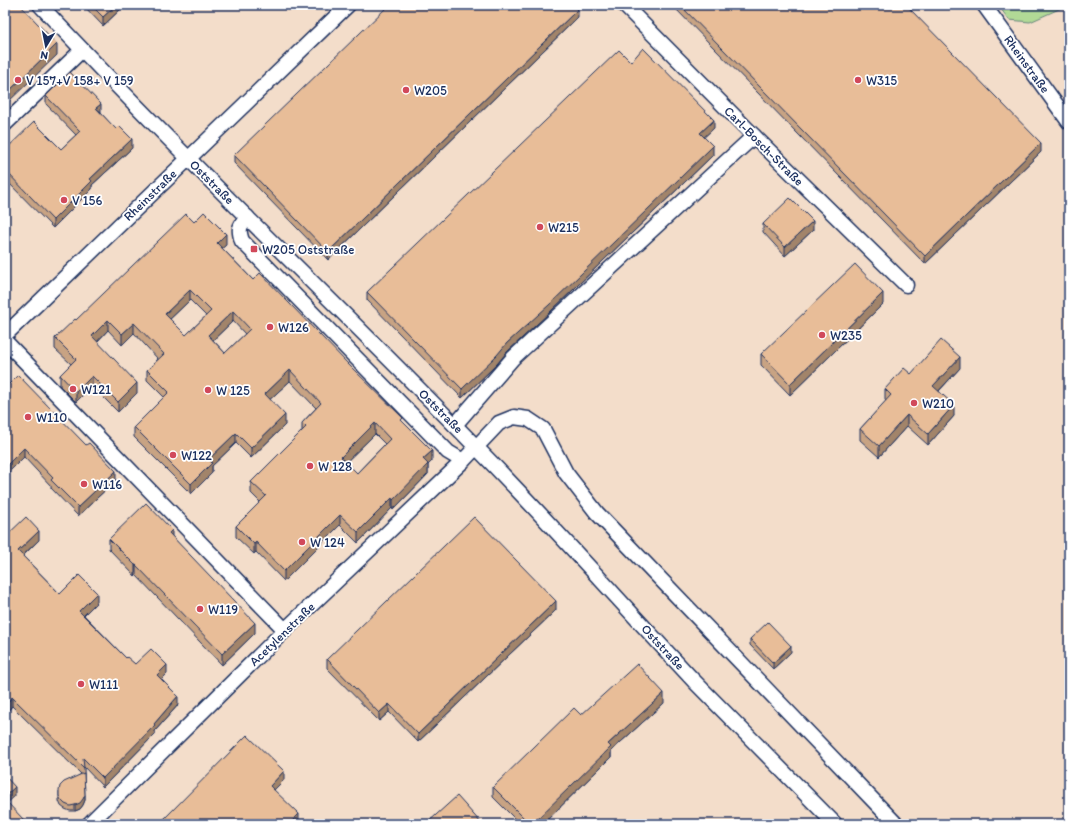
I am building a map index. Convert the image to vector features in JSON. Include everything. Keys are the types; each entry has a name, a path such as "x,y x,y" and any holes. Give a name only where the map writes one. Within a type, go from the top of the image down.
{"street":[{"name":"Oststraße","path":"40,5 188,158 477,447 695,681 835,824"},
{"name":"Rheinstraße","path":"6,332 348,5"},
{"name":"Carl-Bosch-Straße","path":"624,5 906,286"},
{"name":"Rheinstraße","path":"984,5 1069,122"},
{"path":"5,124 82,50"},
{"path":"455,425 513,358 754,136"},
{"path":"247,217 240,225 239,233 242,241 448,452 463,460"},
{"path":"6,332 285,630"},
{"name":"Acetylenstraße","path":"89,824 285,630 477,447 499,423 514,417 528,419 543,429 566,474 597,513 896,824"}],"shaded area":[{"path":"5,5 997,5 1008,20 1030,22 1069,5 1069,824 5,824"}],"green space":[{"path":"998,5 1028,5 1030,8 1037,5 1068,5 1030,22 1009,20"}],"building":[{"name":"V 157+V 158+ V 159","path":"5,5 20,5 57,44 5,95"},
{"path":"91,5 116,5 103,17"},
{"name":"W205","path":"389,5 575,5 578,9 328,252 234,155"},
{"name":"W315","path":"680,5 906,5 1041,143 925,256"},
{"name":"W215","path":"643,48 714,120 700,133 713,146 549,305 507,343 497,355 462,389 367,292 619,50 631,62"},
{"path":"70,72 101,104 96,108 116,129 119,126 132,139 90,179 92,181 53,220 5,170 5,150 34,122 61,149 80,131 46,96"},
{"path":"790,198 813,221 785,247 763,224"},
{"path":"204,212 226,234 217,243 253,280 260,273 349,365 403,418 401,420 432,451 423,459 428,464 393,500 392,498 358,532 340,515 284,571 256,542 254,544 236,526 266,496 251,482 306,427 302,423 321,403 290,370 265,394 285,415 251,448 236,433 209,459 212,463 191,484 134,427 169,392 147,370 164,354 134,323 122,334 108,320 92,336 137,383 118,402 92,376 76,392 60,375 76,359 55,338 75,319 76,320 186,214 194,222","holes":["190,290 211,311 186,335 165,314","233,311 250,329 225,353 208,335","375,423 390,439 357,473 341,457"]},
{"name":"W235","path":"855,264 883,293 790,384 761,354"},
{"name":"W210","path":"941,340 960,357 933,386 954,405 928,434 907,415 879,446 860,429 891,395 885,389 904,368 911,374"},
{"path":"18,375 86,445 89,443 116,471 78,507 51,480 53,478 24,448 5,467 5,388"},
{"path":"146,503 172,530 169,533 255,623 222,654 109,539"},
{"name":"W111","path":"26,517 39,531 18,551 60,594 79,575 97,593 79,611 126,658 127,657 135,664 151,649 167,665 157,675 178,696 154,724 155,725 103,778 83,758 84,768 12,697 5,705 5,537"},
{"path":"474,517 556,601 418,734 389,704 379,713 327,659"},
{"path":"768,622 791,646 773,663 750,639"},
{"path":"637,664 664,693 608,744 611,747 532,824 530,824 493,787 574,708 581,715"},
{"path":"247,735 284,771 270,786 299,814 289,824 159,824"},
{"path":"84,773 85,795 83,799 80,803 75,805 70,806 65,804 59,796 60,786 64,782"},
{"path":"5,776 15,787 5,796"},
{"path":"457,796 482,824 426,824"},
{"path":"5,800 24,820 21,824 5,824"}],"place":[{"name":"V 157+V 158+ V 159","path":"18,80"},
{"name":"W315","path":"858,80"},
{"name":"W205","path":"406,90"},
{"name":"V 156","path":"64,200"},
{"name":"W215","path":"540,227"},
{"name":"W205 Oststraße","path":"254,249"},
{"name":"W126","path":"270,327"},
{"name":"W235","path":"822,335"},
{"name":"W121","path":"73,389"},
{"name":"W 125","path":"208,390"},
{"name":"W210","path":"914,403"},
{"name":"W110","path":"28,417"},
{"name":"W122","path":"173,455"},
{"name":"W 128","path":"310,466"},
{"name":"W116","path":"84,484"},
{"name":"W 124","path":"302,542"},
{"name":"W119","path":"200,609"},
{"name":"W111","path":"81,684"}]}
